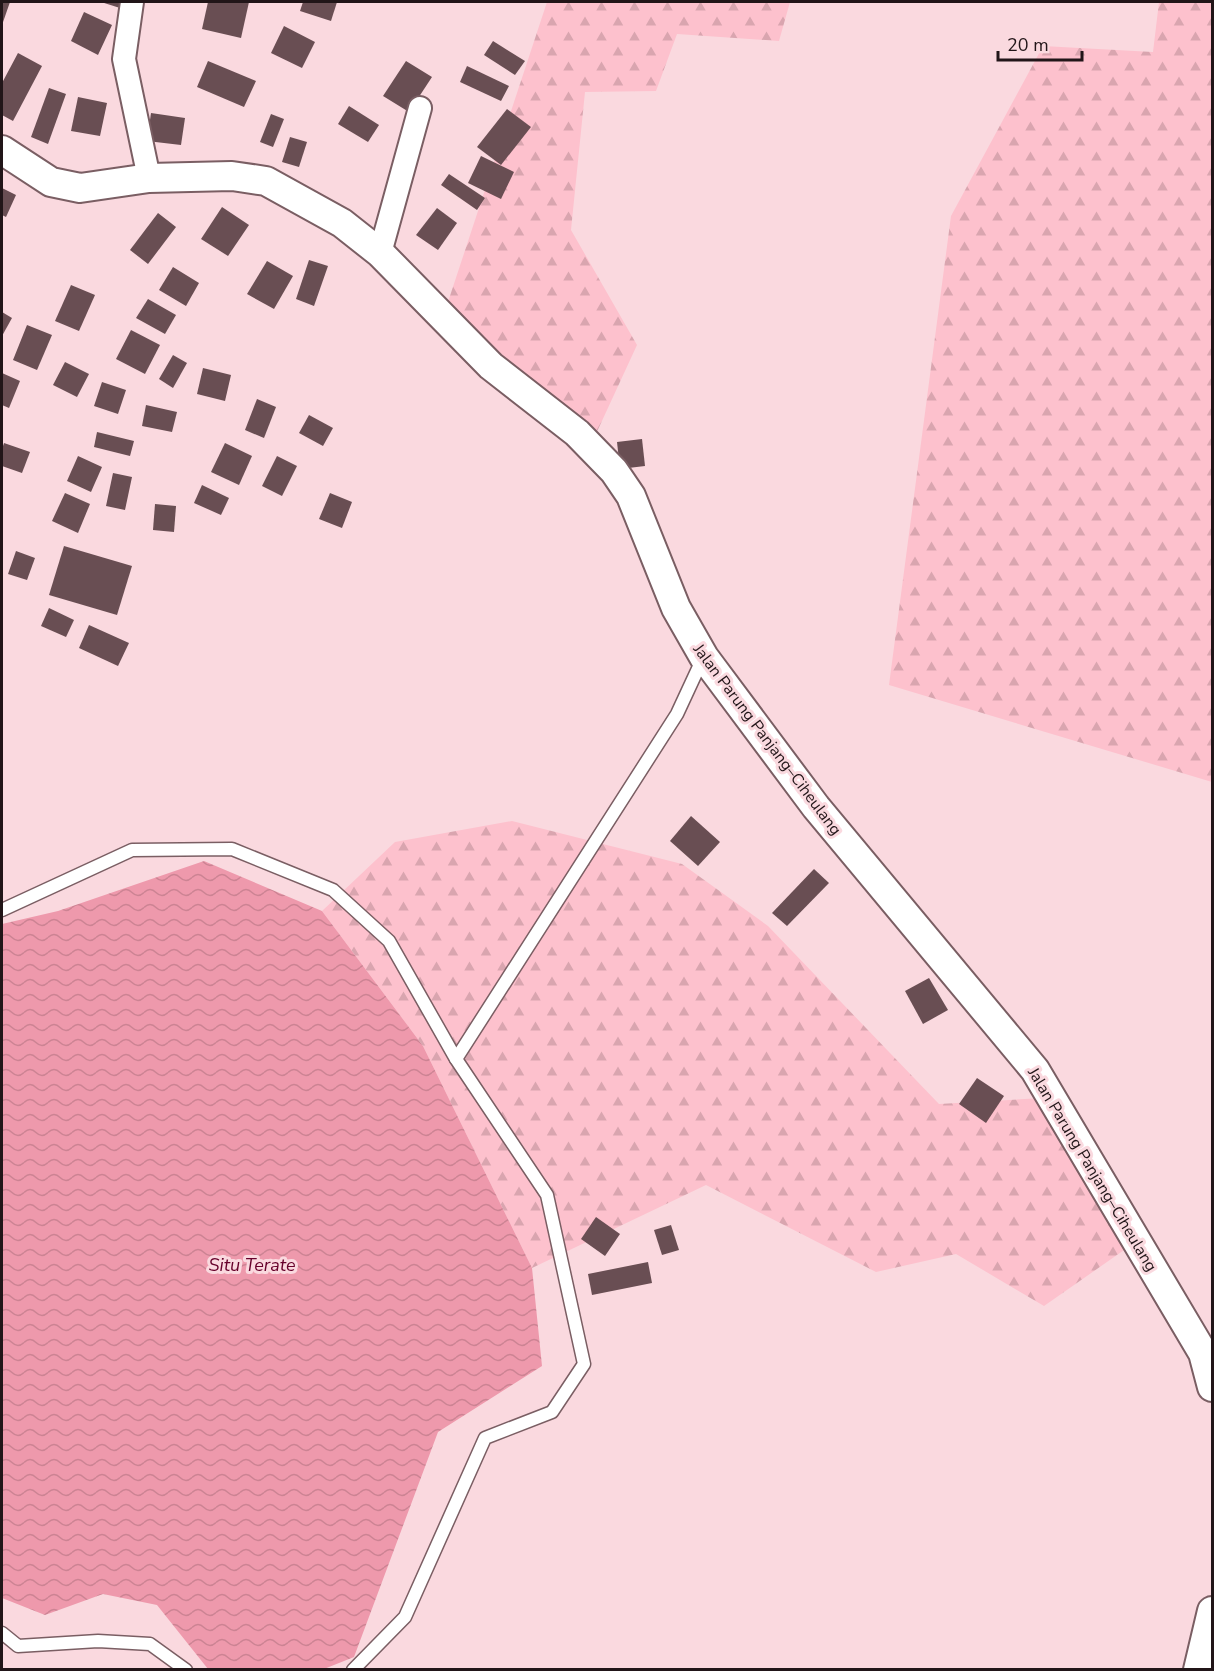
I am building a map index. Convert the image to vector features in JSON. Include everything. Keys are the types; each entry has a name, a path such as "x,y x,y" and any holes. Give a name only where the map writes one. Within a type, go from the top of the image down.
{"street":[{"path":"132,2 124,59 149,178"},
{"path":"380,252 420,108"},
{"name":"Jalan Parung Panjang–Ciheulang","path":"2,150 51,182 80,188 149,178 232,176 266,182 342,223 380,252 490,366 577,433 614,471 631,496 676,608 704,657 816,807 1035,1070 1203,1353 1212,1387"},
{"path":"1198,1670 1212,1611"}],"lane":[{"path":"456,1059 677,714 704,657"},
{"path":"2,910 132,850 232,849 333,890 389,941 456,1059 547,1195 584,1364 552,1412 485,1438 405,1617 353,1670"},
{"path":"2,1633 18,1646 98,1641 150,1644 186,1670"}],"green space":[{"path":"547,2 790,2 779,41 677,34 656,91 585,92 571,230 637,345 589,449 446,308"},
{"path":"1159,2 1212,2 1212,782 889,685 951,216 1043,46 1153,52"},
{"path":"512,821 682,864 768,926 939,1104 1059,1097 1147,1234 1044,1306 956,1254 876,1272 706,1185 532,1268 423,1046 322,911 395,842"}],"water":[{"name":"Situ Terate","path":"204,861 322,911 423,1046 532,1268 542,1366 438,1432 354,1657 324,1669 208,1669 157,1605 103,1594 45,1615 2,1598 2,924 58,911"}],"building":[{"path":"2,2 10,2 2,25"},
{"path":"101,2 122,2 120,8"},
{"path":"208,2 249,2 241,38 202,29"},
{"path":"303,2 337,2 331,21 300,11"},
{"path":"84,12 112,25 98,55 71,41"},
{"path":"284,26 315,42 302,68 271,53"},
{"path":"493,41 525,61 515,75 484,55"},
{"path":"18,53 42,66 13,121 2,115 2,83"},
{"path":"208,61 256,81 244,107 197,87"},
{"path":"406,61 432,77 409,112 383,96"},
{"path":"467,66 509,86 501,101 460,82"},
{"path":"49,88 66,94 48,144 31,137"},
{"path":"78,97 107,103 100,136 71,131"},
{"path":"349,106 379,125 368,142 338,124"},
{"path":"507,109 531,127 501,165 477,147"},
{"path":"151,113 185,118 181,145 147,141"},
{"path":"271,114 284,119 273,147 260,142"},
{"path":"290,137 307,142 299,167 282,162"},
{"path":"481,156 514,172 501,199 468,183"},
{"path":"449,174 485,198 477,210 441,185"},
{"path":"2,188 16,195 6,217 2,215"},
{"path":"222,207 249,225 228,256 201,239"},
{"path":"437,208 457,223 438,250 416,235"},
{"path":"158,213 176,227 148,264 130,250"},
{"path":"309,260 328,266 314,306 296,299"},
{"path":"267,261 293,276 274,309 247,294"},
{"path":"173,267 199,283 186,306 159,290"},
{"path":"71,285 95,295 79,331 55,321"},
{"path":"148,299 176,315 165,334 136,318"},
{"path":"2,312 12,318 2,336"},
{"path":"27,325 52,335 37,370 13,360"},
{"path":"131,330 160,345 145,374 116,359"},
{"path":"173,355 187,363 173,388 159,379"},
{"path":"65,362 89,374 77,397 53,385"},
{"path":"203,368 231,375 225,401 197,394"},
{"path":"2,373 20,381 9,408 2,405"},
{"path":"102,382 126,390 118,414 94,406"},
{"path":"257,399 276,407 264,438 245,430"},
{"path":"146,405 177,412 172,432 142,426"},
{"path":"309,415 333,428 323,446 299,433"},
{"path":"97,432 134,441 130,456 94,447"},
{"path":"642,439 645,466 620,469 617,442"},
{"path":"4,443 30,452 22,473 2,466"},
{"path":"225,443 252,456 239,485 211,472"},
{"path":"78,456 102,467 91,492 67,481"},
{"path":"277,456 297,466 282,496 262,486"},
{"path":"113,473 132,477 125,510 106,506"},
{"path":"202,485 229,498 221,515 194,503"},
{"path":"65,493 90,504 78,533 52,521"},
{"path":"330,493 352,502 342,528 319,519"},
{"path":"155,504 176,506 174,532 153,530"},
{"path":"64,546 132,566 117,615 49,595"},
{"path":"16,551 35,558 27,580 8,574"},
{"path":"49,608 74,620 66,637 41,626"},
{"path":"89,625 129,643 118,666 79,648"},
{"path":"691,816 720,842 698,866 670,841"},
{"path":"814,869 829,883 787,926 772,913"},
{"path":"929,978 948,1010 923,1024 905,991"},
{"path":"977,1078 1004,1096 986,1123 959,1104"},
{"path":"596,1217 620,1234 605,1256 581,1239"},
{"path":"671,1225 679,1250 662,1255 654,1230"},
{"path":"648,1262 652,1283 592,1295 588,1274"}]}
